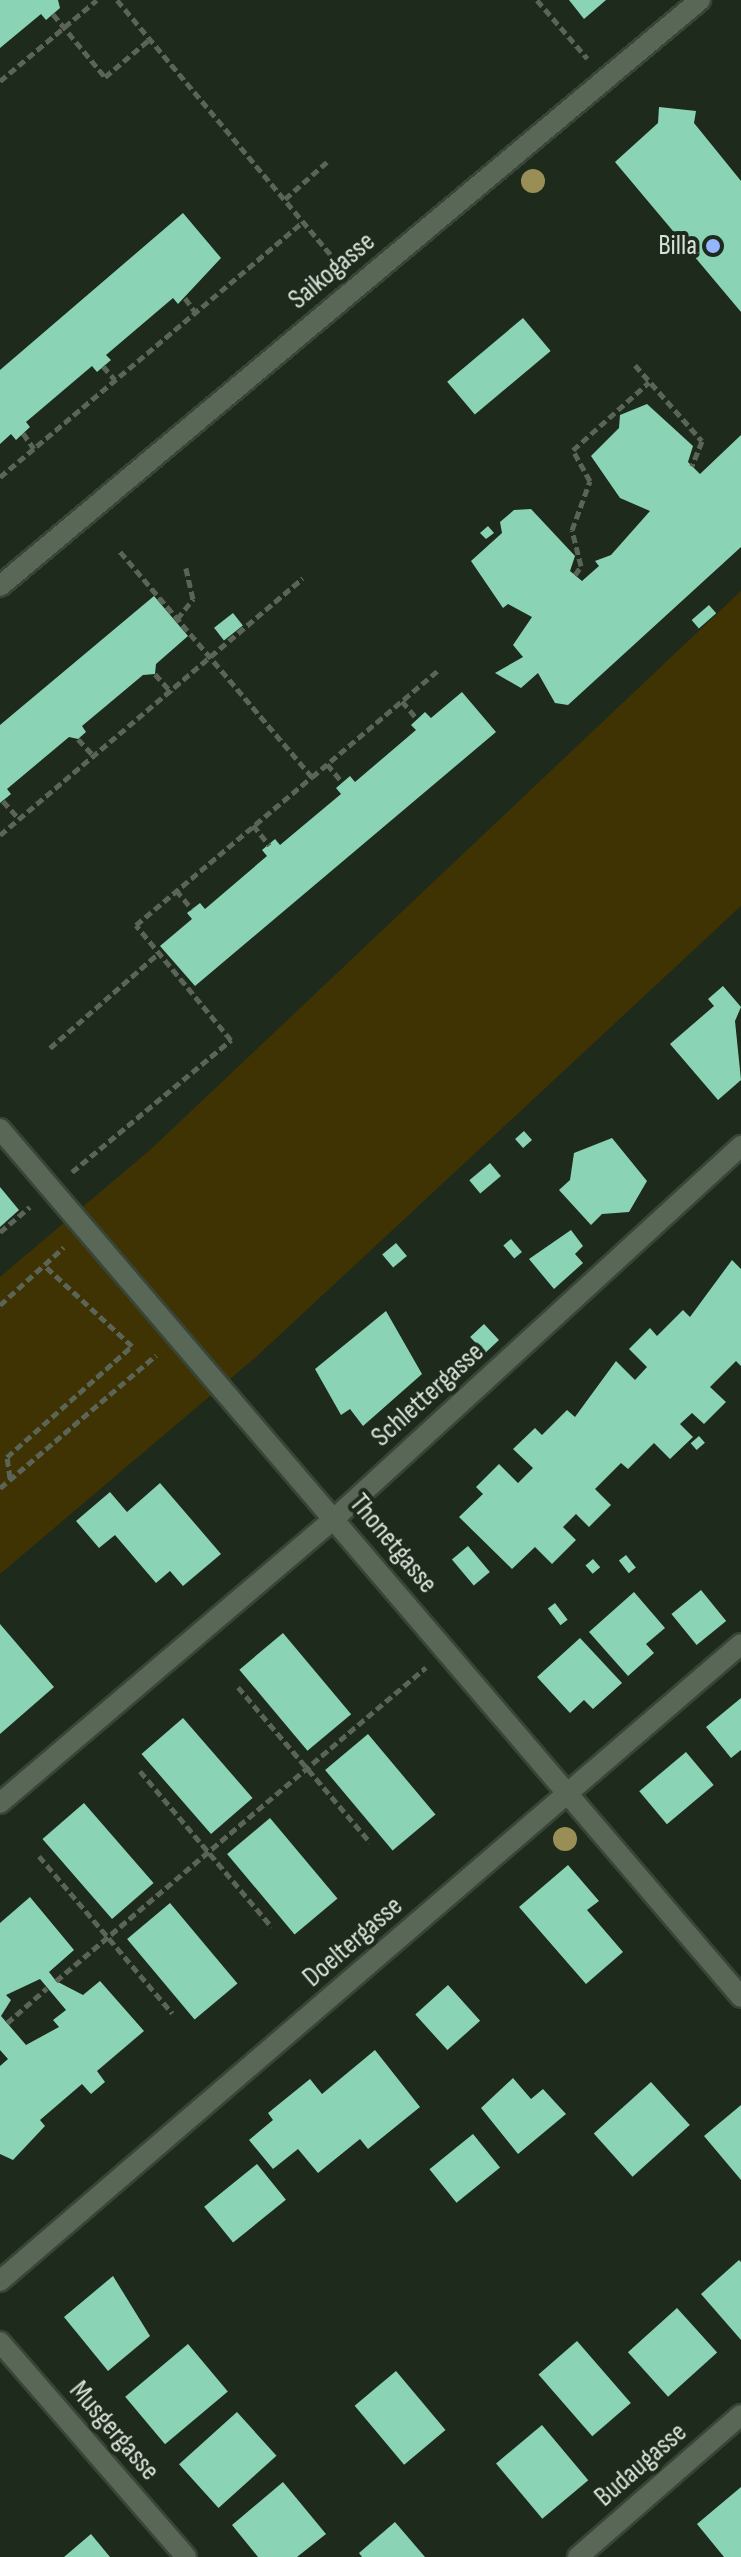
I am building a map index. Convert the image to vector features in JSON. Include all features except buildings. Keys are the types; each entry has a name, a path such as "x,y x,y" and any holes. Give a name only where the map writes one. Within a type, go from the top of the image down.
{"street":[{"name":"Saikogasse","path":"0,586 700,0"},
{"name":"Thonetgasse","path":"0,1129 335,1518 566,1796 741,1997"},
{"name":"Schlettergasse","path":"0,1803 335,1518 741,1146"},
{"name":"Doeltergasse","path":"0,2281 741,1644"},
{"name":"Musgergasse","path":"0,2342 186,2557"},
{"name":"Budaugasse","path":"578,2557 741,2415"}],"path":[{"path":"0,81 97,0"},
{"path":"117,0 339,265"},
{"path":"537,0 587,58"},
{"path":"53,14 105,77 150,39"},
{"path":"285,199 327,162"},
{"path":"0,477 303,222"},
{"path":"185,298 196,313"},
{"path":"635,365 702,441 692,466"},
{"path":"103,366 115,380"},
{"path":"575,575 581,566 572,530 590,481 573,450 649,382"},
{"path":"23,433 34,449"},
{"path":"118,549 312,777"},
{"path":"177,619 193,599 186,568"},
{"path":"0,835 212,660 303,578"},
{"path":"72,1172 231,1040 136,925 440,669"},
{"path":"155,674 172,693"},
{"path":"402,701 417,719"},
{"path":"78,739 95,757"},
{"path":"327,764 342,782"},
{"path":"3,801 19,819"},
{"path":"253,825 269,845"},
{"path":"176,890 192,909"},
{"path":"50,1048 159,953"},
{"path":"0,1232 36,1202"},
{"path":"0,1305 70,1242"},
{"path":"10,1478 7,1457 132,1346 44,1265"},
{"path":"0,1488 178,1336"},
{"path":"56,1981 445,1651"},
{"path":"238,1687 370,1842"},
{"path":"140,1771 272,1927"},
{"path":"39,1856 172,2013"},
{"path":"7,2023 47,1988"}],"shaded area":[{"path":"741,591 741,906 256,1357 0,1574 0,1277 150,1150"}],"place":[{"name":"Billa","path":"713,246"}]}
